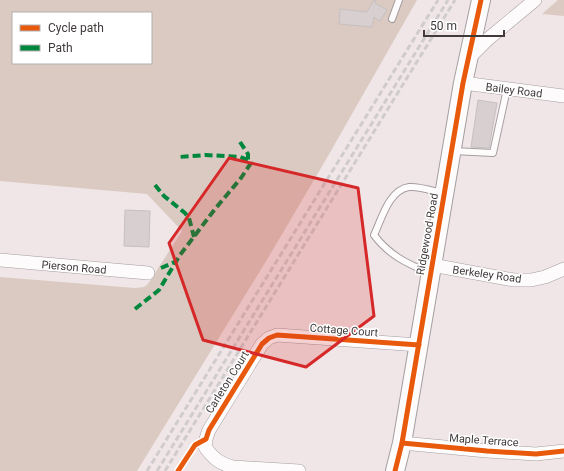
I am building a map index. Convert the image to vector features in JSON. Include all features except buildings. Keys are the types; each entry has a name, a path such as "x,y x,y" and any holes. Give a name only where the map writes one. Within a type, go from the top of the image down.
{"street":[{"name":"Ridgewood Road","path":"395,471 402,443 463,83 481,0"},
{"path":"468,59 488,39 535,0"},
{"name":"Bailey Road","path":"463,83 564,96"},
{"name":"Pierson Road","path":"0,260 148,273"},
{"name":"Berkeley Road","path":"431,270 514,280 531,280 545,277 564,269"},
{"name":"Cottage Court","path":"269,338 277,335 419,345"},
{"name":"Carleton Court","path":"269,338 262,344 209,430 206,439 206,447 217,461 224,465 233,467 300,471"},
{"name":"Maple Terrace","path":"402,443 536,454 564,451"}],"lane":[{"path":"392,19 399,0"},
{"path":"452,151 493,153 507,89"},
{"path":"431,270 400,260 382,247 374,235 390,201 398,190 410,187 444,193"}],"highlighted area":[{"path":"229,158 358,188 374,316 306,367 203,340 169,243"}],"shaded area":[{"path":"0,0 417,0 268,258 137,471 0,471 0,277 135,288 144,287 148,284 182,231 147,194 0,181"},
{"path":"558,0 564,0 564,16 542,14"}],"railway":[{"path":"147,471 438,0"},
{"path":"157,471 448,0"},
{"path":"165,471 455,0"}],"marked path":[{"path":"240,142 248,154 248,160"},
{"path":"135,309 159,290 180,255 241,178 251,163 240,157 206,155 179,157"},
{"path":"155,185 164,196 189,218 194,237"},
{"path":"161,268 177,261"}],"cycle path":[{"path":"395,471 402,443 463,83 481,0"},
{"path":"178,471 195,445 206,439 209,430 262,344 269,338 277,335 419,345"},
{"path":"402,443 536,454 564,451"}]}
